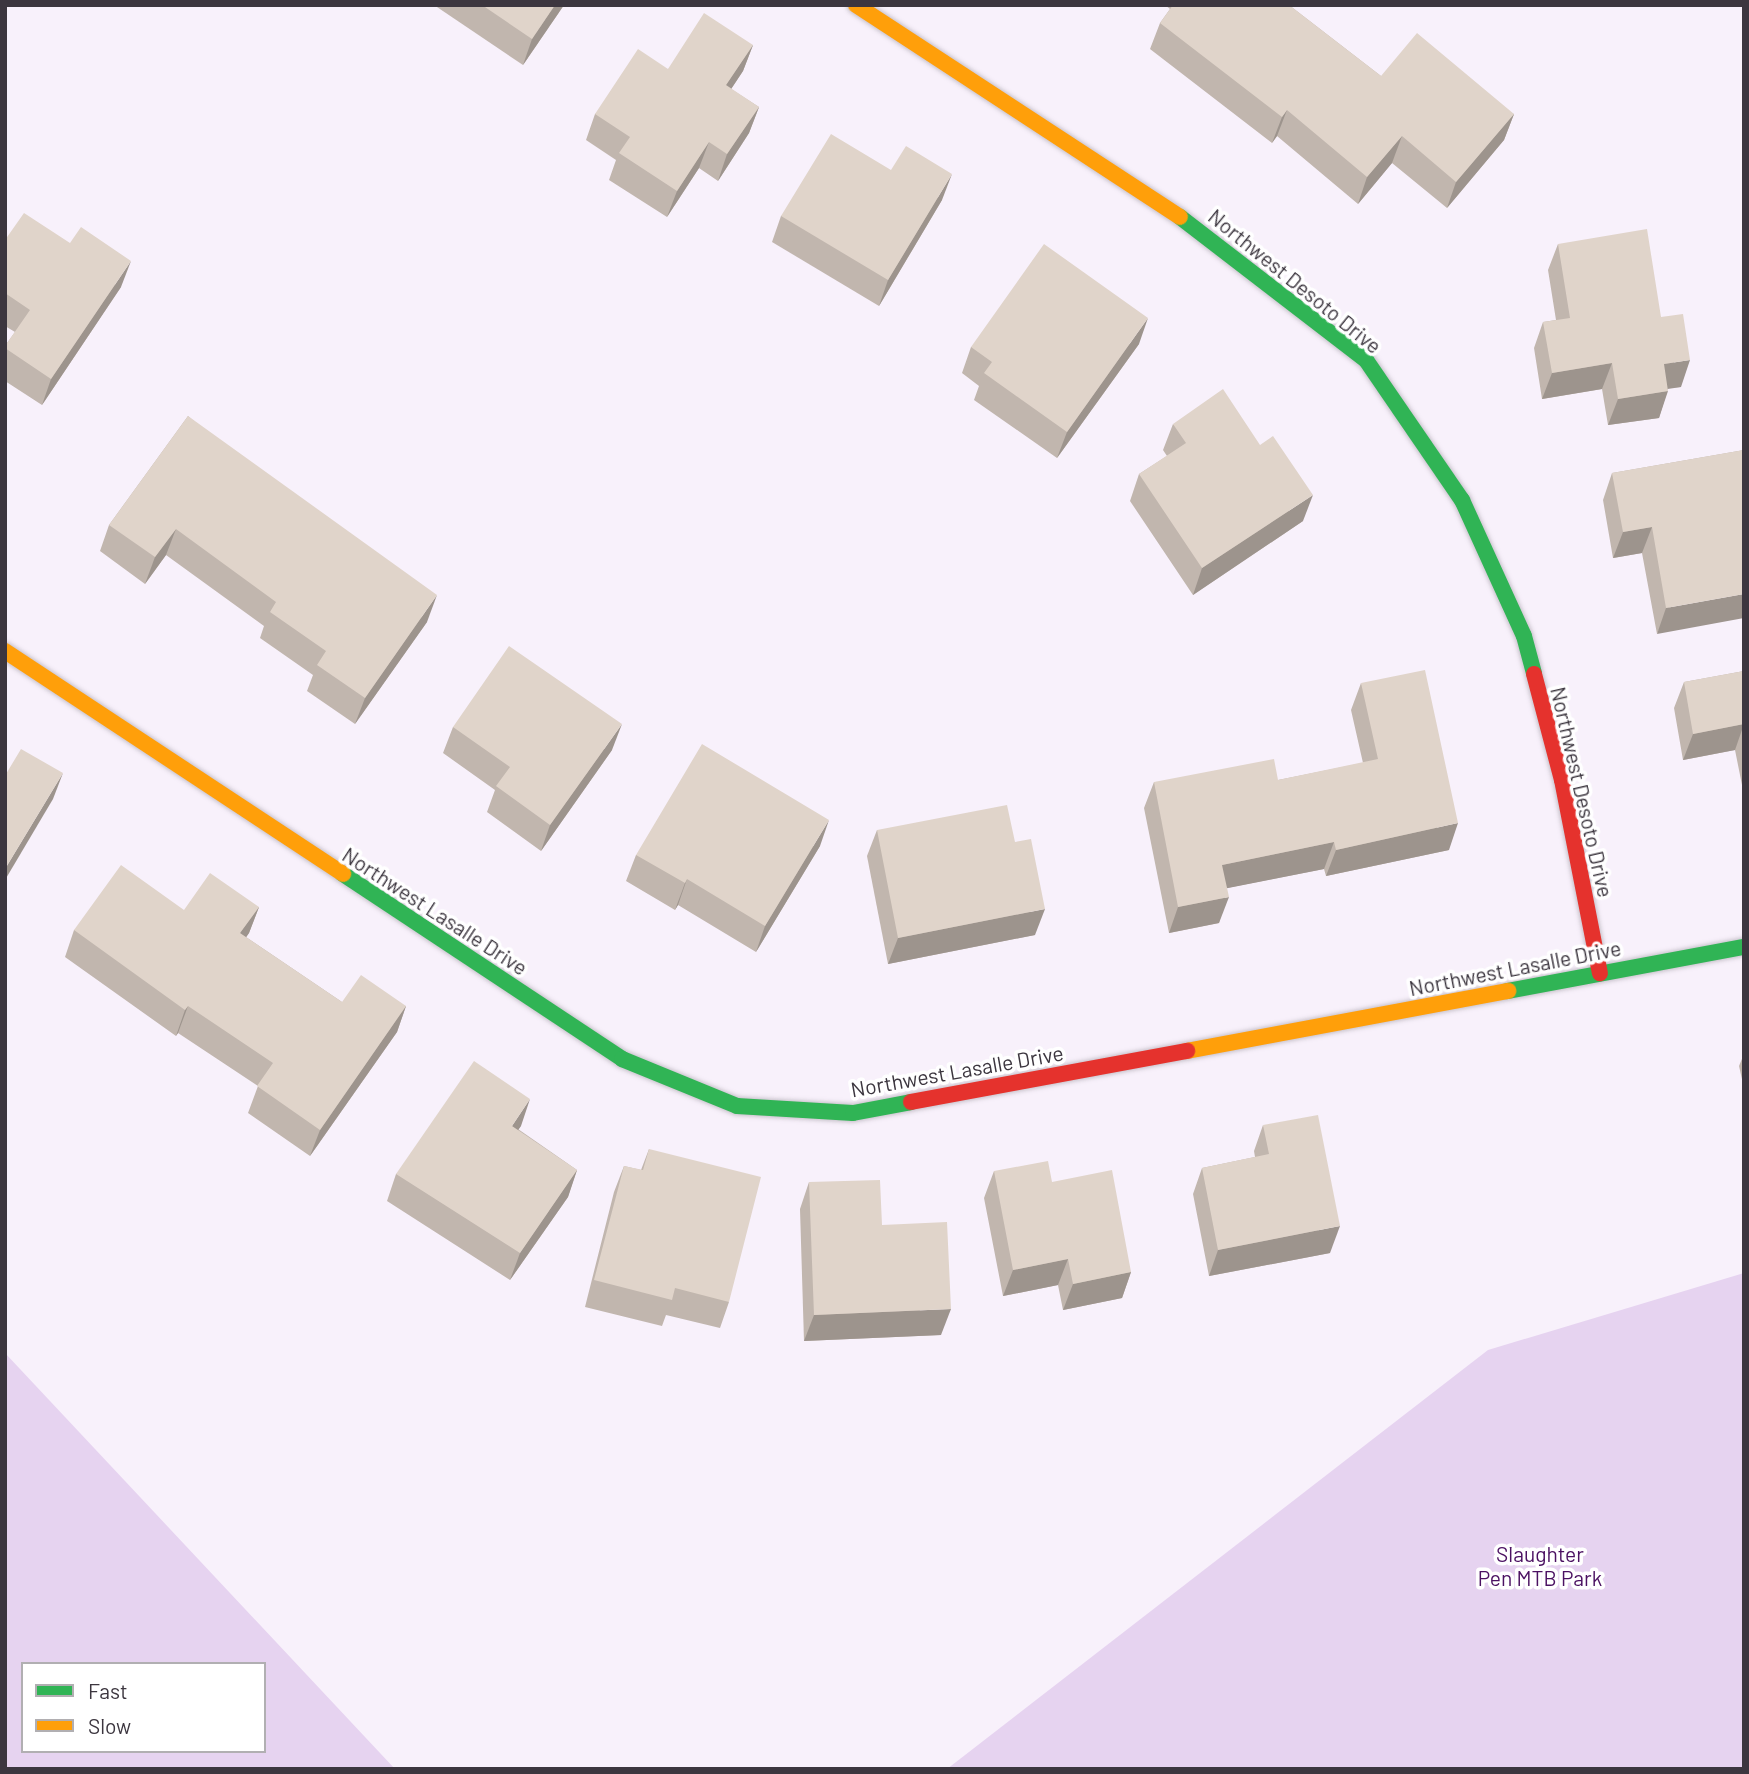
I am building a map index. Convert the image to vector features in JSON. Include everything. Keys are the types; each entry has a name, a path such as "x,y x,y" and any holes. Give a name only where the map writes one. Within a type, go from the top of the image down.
{"street":[{"name":"Northwest Desoto Drive","path":"856,5 1200,230 1366,360 1462,500 1524,636 1562,779 1600,973"},
{"name":"Northwest Lasalle Drive","path":"5,651 622,1059 737,1106 853,1112 1744,947"}],"green space":[{"name":"Slaughter Pen MTB Park","path":"1744,1273 1744,1769 947,1769 1488,1350"},
{"path":"5,1353 395,1769 5,1769"}],"building":[{"path":"482,5 555,5 532,39"},
{"path":"1173,5 1289,5 1381,76 1417,33 1514,114 1456,182 1402,136 1367,177 1287,110 1282,117 1160,23"},
{"path":"704,13 753,45 726,85 759,107 727,154 709,142 677,191 619,153 630,137 595,114 638,49 668,69"},
{"path":"831,134 891,170 906,146 952,174 888,280 781,216"},
{"path":"24,213 70,243 81,227 131,261 51,379 5,348 30,310 5,293 5,240"},
{"path":"1647,229 1661,317 1683,314 1690,360 1664,364 1668,391 1618,399 1612,363 1552,373 1543,322 1570,318 1558,244"},
{"path":"1044,244 1148,318 1067,432 984,373 992,362 971,347"},
{"path":"1223,389 1260,445 1273,436 1313,495 1202,568 1139,474 1186,443 1173,424"},
{"path":"188,416 437,595 365,698 317,665 326,651 270,612 276,602 176,529 155,557 109,525"},
{"path":"1744,450 1744,594 1666,608 1652,527 1623,532 1612,473"},
{"path":"509,646 622,724 550,825 496,786 510,767 453,727"},
{"path":"1425,670 1458,823 1336,850 1334,842 1222,865 1229,897 1178,907 1154,782 1274,759 1278,780 1378,759 1361,683"},
{"path":"1744,671 1744,724 1693,734 1684,682"},
{"path":"702,744 829,820 765,926 687,879 685,883 636,855"},
{"path":"21,749 63,773 5,869 5,773"},
{"path":"1007,805 1015,842 1031,839 1045,909 898,938 877,830"},
{"path":"121,865 184,910 210,873 259,907 240,933 342,1002 361,975 406,1006 320,1130 257,1086 273,1063 188,1006 185,1010 74,930"},
{"path":"474,1061 530,1099 512,1126 577,1170 520,1253 396,1174"},
{"path":"1318,1115 1340,1226 1218,1250 1202,1168 1269,1154 1263,1125"},
{"path":"649,1149 761,1177 729,1302 675,1288 672,1300 594,1280 624,1166 643,1170"},
{"path":"1048,1161 1052,1182 1112,1170 1131,1272 1073,1284 1068,1259 1013,1270 994,1171"},
{"path":"880,1180 882,1225 947,1222 951,1309 814,1315 809,1182"}],"traffic: fast":[{"path":"1180,217 1366,360 1462,500 1524,636 1534,674"},
{"path":"343,874 622,1059 737,1106 853,1113 911,1102"},
{"path":"1508,991 1744,947"}],"traffic: slow":[{"path":"856,5 1180,217"},
{"path":"5,651 343,874"},
{"path":"1187,1051 1508,991"}],"traffic: jam":[{"path":"1534,674 1562,780 1600,973"},
{"path":"911,1102 1187,1051"}]}
